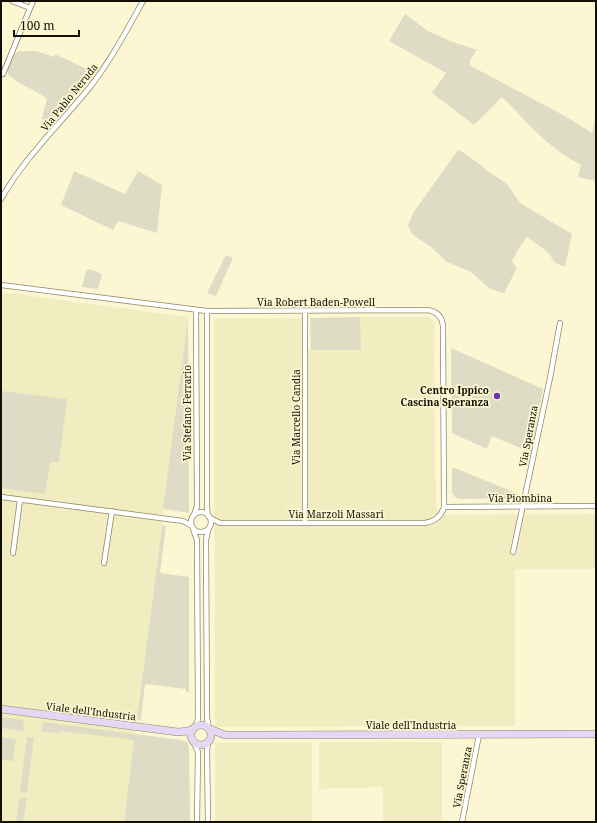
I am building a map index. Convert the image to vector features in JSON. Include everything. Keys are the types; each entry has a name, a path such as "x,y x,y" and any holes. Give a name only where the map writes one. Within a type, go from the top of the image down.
{"street":[{"path":"12,1 30,8"},
{"path":"3,74 33,1"},
{"name":"Via Pablo Neruda","path":"1,199 27,161 103,70 143,1"},
{"name":"Via Robert Baden-Powell","path":"1,286 207,311 427,310 435,312 440,316 443,322 444,507"},
{"name":"Via Stefano Ferrario","path":"193,516 196,506 196,310"},
{"name":"Via Stefano Ferrario","path":"207,311 206,508 209,517"},
{"name":"Via Marcello Candia","path":"305,523 306,311"},
{"name":"Via Speranza","path":"514,552 560,323"},
{"path":"1,497 183,521 202,532 208,529"},
{"path":"14,553 20,500"},
{"name":"Via Piombina","path":"444,507 596,506"},
{"name":"Via Marzoli Massari","path":"208,529 220,523 425,523 439,518 444,507"},
{"path":"104,563 112,511"},
{"path":"183,521 197,513 203,512 209,517 211,524 208,529 206,540 207,718 212,735 206,749 208,822"},
{"path":"193,516 191,520 197,540 198,718 191,733 198,754 198,822"},
{"name":"Via Marzoli Massari","path":"209,517 220,523"},
{"name":"Viale dell'Industria","path":"1,709 178,732"},
{"path":"178,732 188,731 197,726 203,725 226,735"},
{"path":"178,732 188,736 200,745 226,735"},
{"name":"Via Speranza","path":"462,822 479,734"},
{"name":"Viale dell'Industria","path":"226,735 596,734"}],"shaded area":[{"path":"405,14 428,31 450,41 477,50 470,60 471,66 565,116 592,133 596,113 596,181 578,177 581,165 548,143 502,97 474,125 432,93 446,73 389,41"},
{"path":"19,51 36,51 54,57 55,54 93,72 51,125 43,121 42,118 47,99 17,82 8,74 10,61"},
{"path":"458,150 466,154 507,184 520,203 572,234 565,267 555,263 548,252 527,237 512,261 516,267 516,270 504,293 490,289 471,272 447,262 430,246 411,232 408,225 413,213"},
{"path":"74,171 125,194 138,171 162,185 157,233 118,221 113,230 61,205"},
{"path":"226,255 233,258 216,296 207,293"},
{"path":"89,269 102,274 98,289 82,287 86,271"},
{"path":"1,292 188,317 124,822 1,822"},
{"path":"188,317 189,513 163,509"},
{"path":"360,317 428,317 435,323 436,508 446,515 596,514 596,569 515,569 515,726 215,727 214,319 302,318 302,350 360,350"},
{"path":"360,317 361,350 311,350 310,318"},
{"name":"Centro Ippico Cascina Speranza","path":"451,348 543,389 534,439 531,444 533,447 532,453 492,436 487,449 452,433"},
{"path":"2,391 67,399 59,462 50,462 45,494 1,488"},
{"path":"452,467 521,495 521,498 460,499 455,497 452,493"},
{"path":"162,525 166,526 160,573 189,577 189,692 186,692 186,689 145,684 141,720 137,719"},
{"path":"1,717 24,720 23,731 1,728"},
{"path":"43,722 187,742 189,747 190,822 124,822 134,740 61,731 60,734 41,731"},
{"path":"1,737 16,739 13,761 1,760"},
{"path":"27,737 34,738 27,793 20,792"},
{"path":"319,742 442,742 442,822 383,822 383,787 319,789"},
{"path":"216,743 312,743 312,822 215,822"},
{"path":"20,797 27,798 23,822 16,822"}],"place":[{"name":"Centro Ippico Cascina Speranza","path":"497,396"}]}
